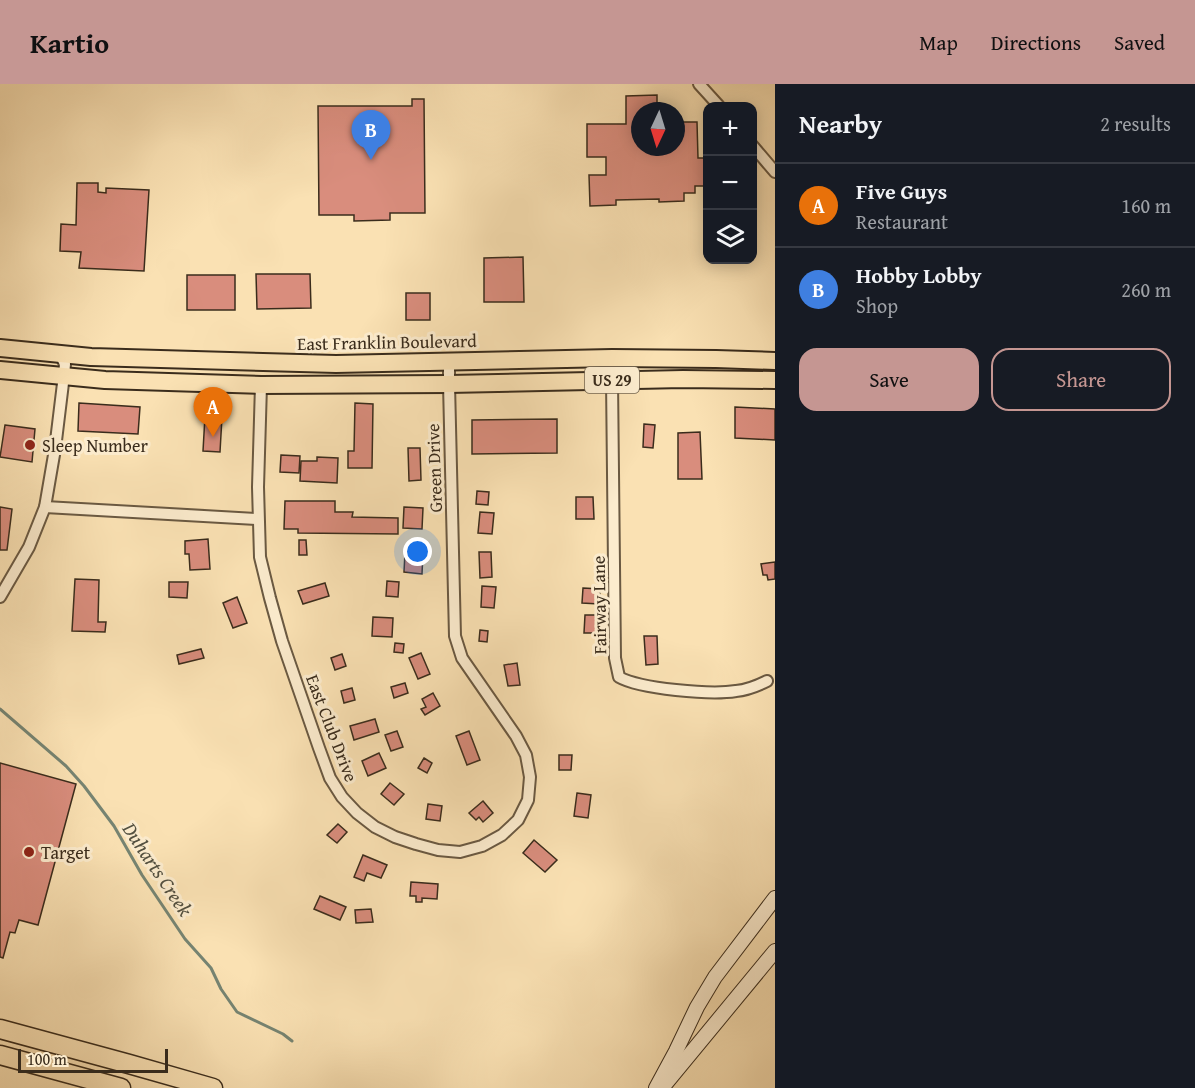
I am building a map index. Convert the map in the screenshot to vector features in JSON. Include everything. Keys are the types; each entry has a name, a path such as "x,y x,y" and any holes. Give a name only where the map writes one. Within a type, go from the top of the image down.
{"highway":[{"path":"0,1029 213,1088"},
{"path":"0,1055 121,1088"},
{"path":"0,1063 85,1078"}],"main road":[{"name":"East Franklin Boulevard","path":"0,348 91,357 336,364 612,358 716,358 775,361"},
{"name":"US 29","path":"0,370 105,380 261,385 733,378 775,380"},
{"path":"656,1088 697,1007 715,977 775,898"},
{"path":"662,1088 775,951"}],"street":[{"path":"699,84 715,102"},
{"path":"757,150 775,172"},
{"path":"0,597 29,547 45,507 64,375 65,364 60,354"},
{"name":"Green Drive","path":"449,361 455,636 462,658 469,670 516,736"},
{"name":"Fairway Lane","path":"612,380 615,658 619,677 627,682 643,686 718,693 738,691 767,681"},
{"name":"East Club Drive","path":"261,385 258,519 260,557 282,641 330,778 342,797 375,827 395,837 438,850 460,852 482,846 502,835 518,820 528,800 530,777 525,756 516,736"},
{"path":"45,507 258,519"}],"building":[{"path":"657,95 657,102 631,102 631,156 685,156 685,122 697,122 698,158 703,158 703,186 695,186 695,193 684,193 684,201 616,200 616,205 590,206 589,175 606,175 606,157 587,157 587,124 626,124 626,96"},
{"path":"412,99 424,99 425,213 390,213 390,220 354,221 354,215 319,215 318,106 412,106"},
{"path":"77,183 98,183 98,192 106,193 106,188 149,190 144,271 79,268 81,252 60,251 61,224 76,225"},
{"path":"523,257 524,302 484,302 484,258"},
{"path":"256,274 310,274 311,308 257,309"},
{"path":"187,275 235,275 235,310 187,310"},
{"path":"406,293 430,293 430,320 406,320"},
{"path":"79,403 140,407 138,434 78,431"},
{"path":"355,403 373,404 372,468 348,468 348,451 354,451"},
{"path":"735,407 775,409 775,440 735,438"},
{"path":"205,416 222,417 220,452 203,451"},
{"path":"557,419 557,453 472,454 472,420"},
{"path":"644,424 655,425 653,448 643,447"},
{"path":"5,425 35,429 32,462 0,457"},
{"path":"700,432 702,479 678,479 678,433"},
{"path":"408,448 420,448 421,480 409,481"},
{"path":"281,455 300,456 299,473 280,472"},
{"path":"317,457 338,458 337,483 300,481 301,461 317,461"},
{"path":"477,491 489,492 488,505 476,504"},
{"path":"576,497 593,497 594,519 576,519"},
{"path":"285,501 335,501 335,512 353,512 352,517 398,518 398,534 298,533 298,529 284,529"},
{"path":"0,507 12,509 7,550 0,550"},
{"path":"404,507 423,508 422,529 403,528"},
{"path":"480,512 494,513 492,534 478,533"},
{"path":"208,539 210,569 190,570 189,554 185,554 185,541"},
{"path":"299,540 306,540 307,555 299,555"},
{"path":"405,552 423,553 422,574 404,572"},
{"path":"479,552 491,552 492,577 480,578"},
{"path":"775,562 775,579 768,580 767,575 763,575 761,564"},
{"path":"75,579 99,580 98,622 106,622 105,632 72,631"},
{"path":"387,581 399,582 398,597 386,596"},
{"path":"169,582 188,582 187,598 169,597"},
{"path":"325,583 329,596 303,604 298,591"},
{"path":"482,586 496,587 494,608 481,607"},
{"path":"583,588 600,589 599,604 582,603"},
{"path":"237,597 247,623 233,628 223,603"},
{"path":"585,615 602,615 601,633 584,633"},
{"path":"373,617 393,618 392,637 372,636"},
{"path":"480,630 488,631 487,642 479,641"},
{"path":"644,636 657,636 658,664 646,665"},
{"path":"395,643 404,644 403,653 394,652"},
{"path":"201,649 204,658 179,664 177,655"},
{"path":"421,653 430,674 418,679 409,658"},
{"path":"342,654 346,666 335,670 331,658"},
{"path":"517,663 520,685 508,686 504,665"},
{"path":"405,683 408,693 394,698 391,687"},
{"path":"352,688 355,700 344,703 341,691"},
{"path":"433,693 440,706 425,715 421,709 426,707 422,699"},
{"path":"375,719 379,732 354,740 350,726"},
{"path":"397,731 403,747 391,751 385,735"},
{"path":"469,731 480,760 467,765 456,736"},
{"path":"379,753 386,768 368,776 362,761"},
{"path":"559,755 572,755 571,770 559,770"},
{"path":"424,758 432,763 427,773 418,768"},
{"name":"Target","path":"0,763 76,784 38,925 19,920 15,933 10,932 3,958 0,957"},
{"path":"390,783 404,794 394,805 381,794"},
{"path":"577,793 591,795 588,818 574,816"},
{"path":"483,801 493,813 483,822 479,817 476,820 469,813"},
{"path":"428,804 442,806 440,821 426,819"},
{"path":"338,824 347,832 337,843 327,835"},
{"path":"534,840 557,860 545,872 523,853"},
{"path":"363,855 387,865 381,878 367,873 364,881 354,877"},
{"path":"411,882 438,884 437,899 422,898 422,902 416,902 416,896 410,896"},
{"path":"320,896 346,907 340,920 314,909"},
{"path":"371,909 373,922 356,923 355,910"}],"waterway":[{"name":"Duharts Creek","path":"0,709 66,766 84,786 114,826 142,875 185,939 211,968 221,989 237,1012 283,1034 292,1041"}],"place":[{"name":"Hobby Lobby","path":"371,160"},
{"name":"Five Guys","path":"213,437"},
{"name":"Sleep Number","path":"30,445"},
{"name":"Target","path":"29,852"}]}
